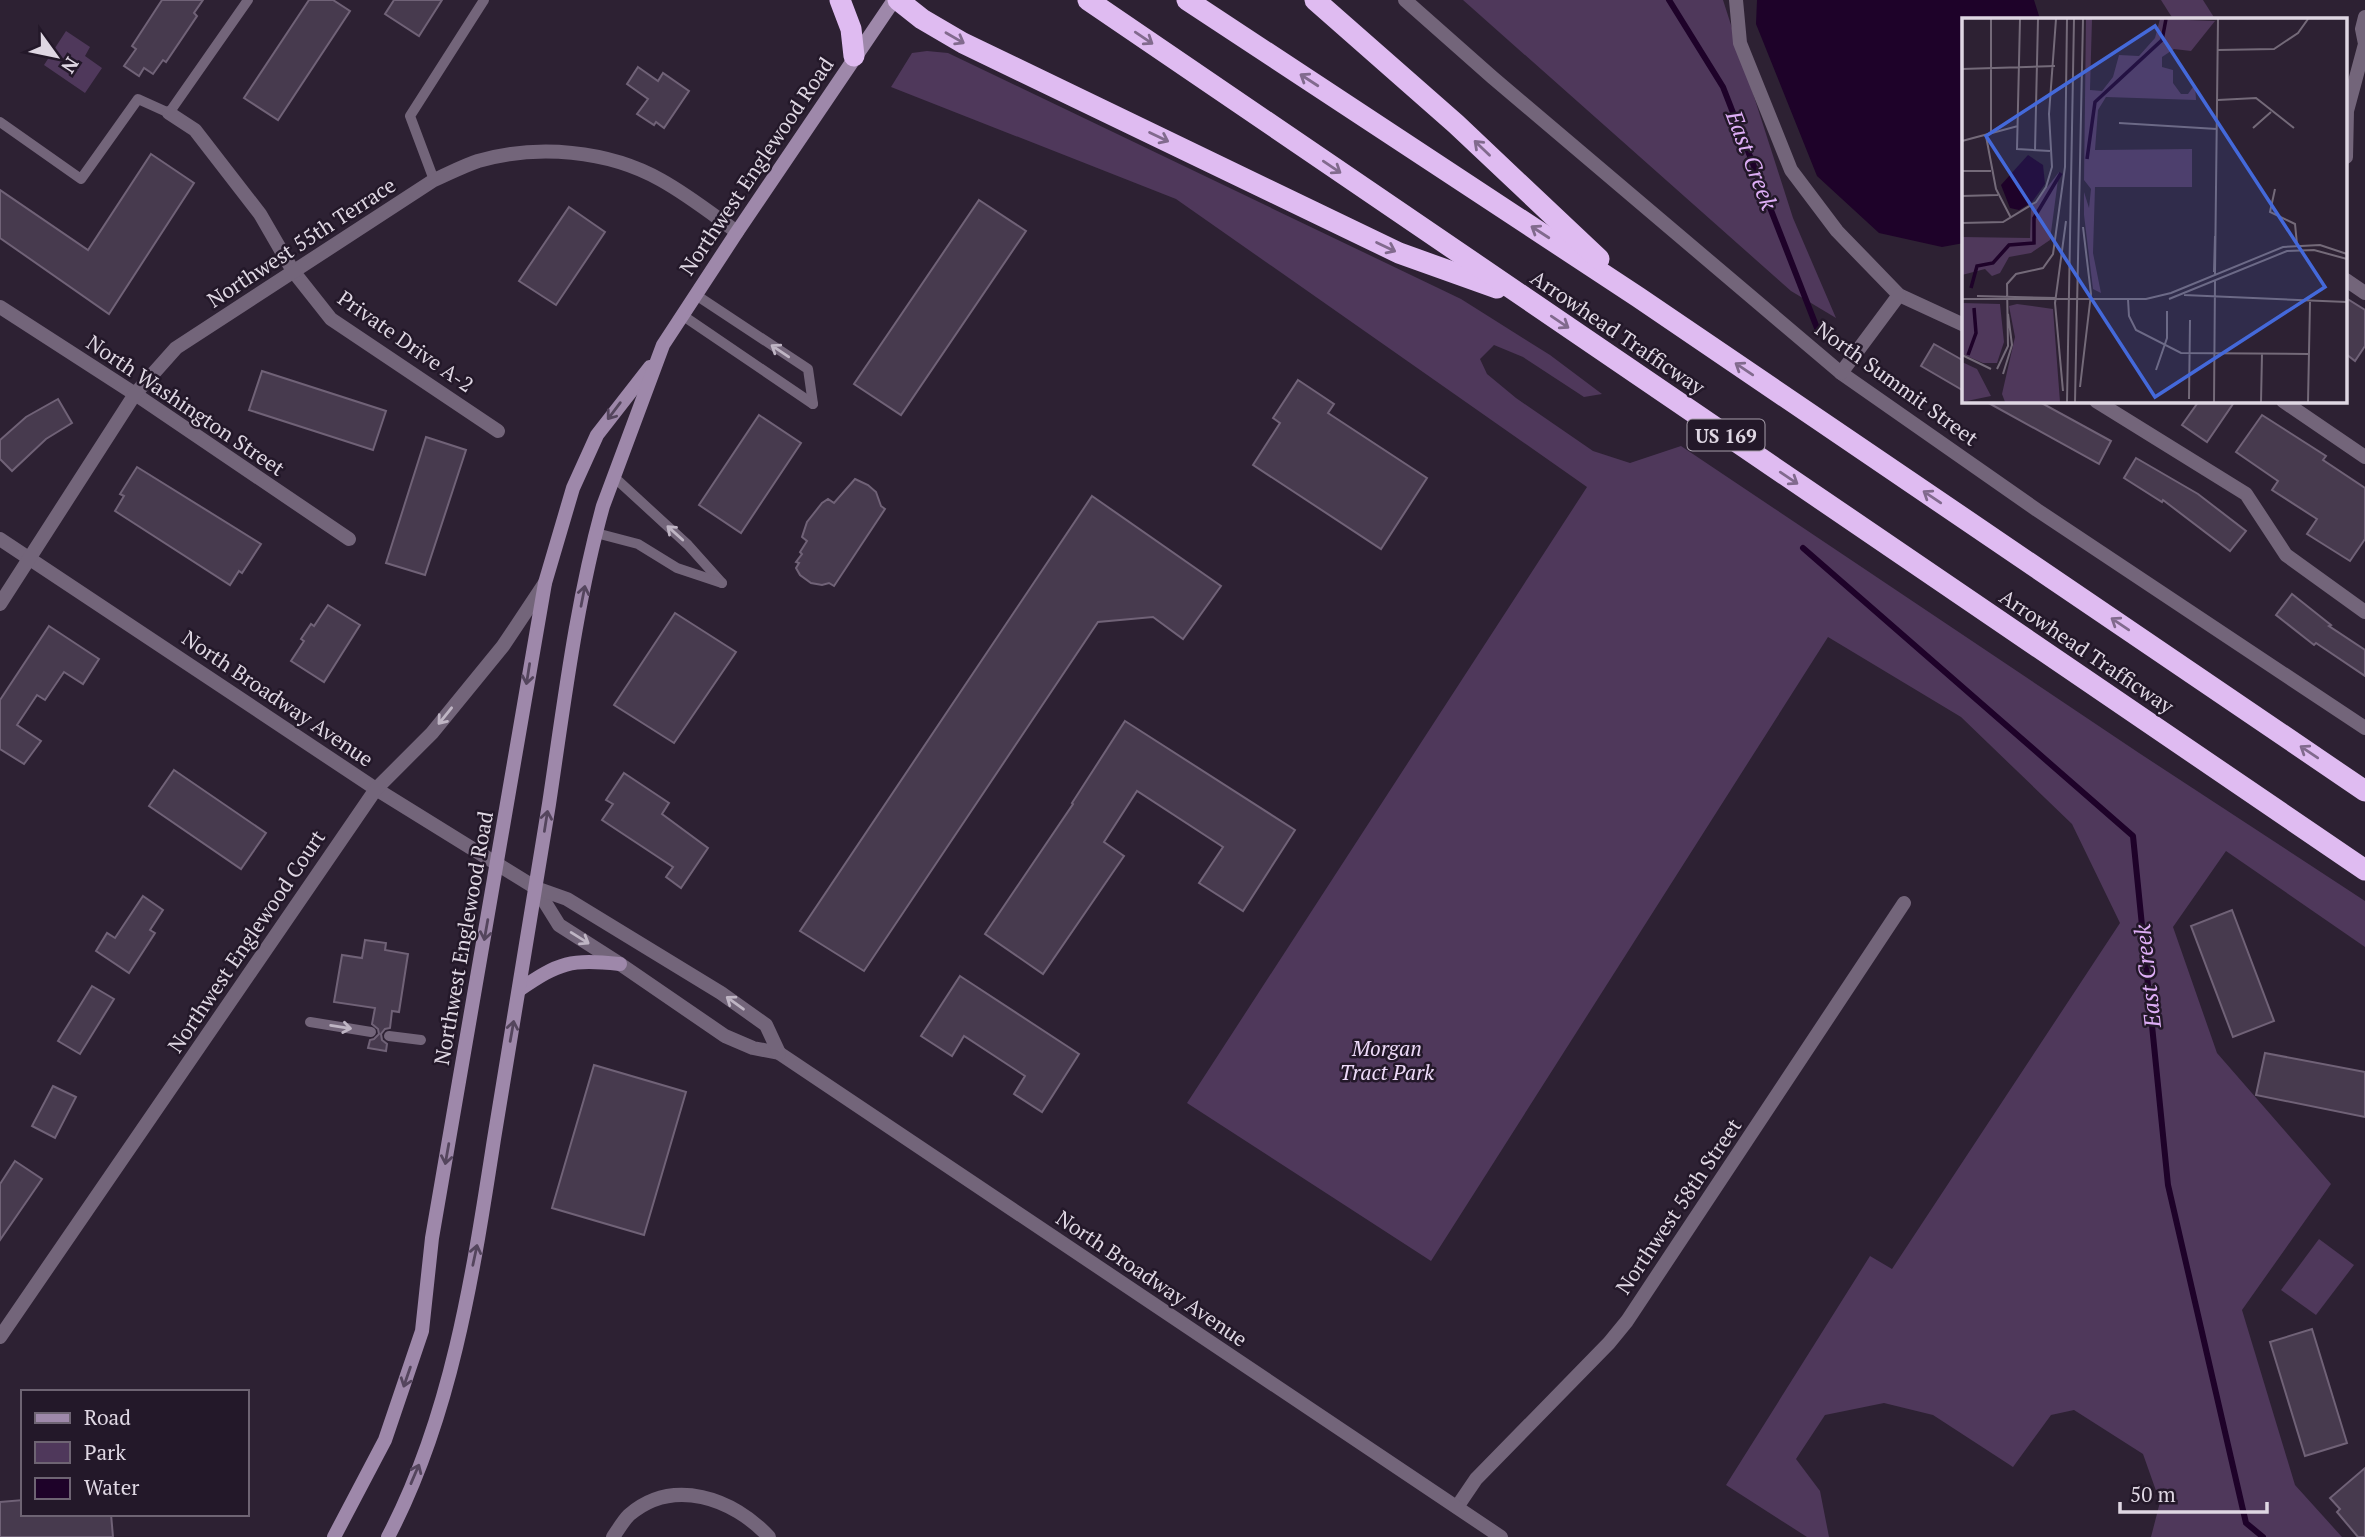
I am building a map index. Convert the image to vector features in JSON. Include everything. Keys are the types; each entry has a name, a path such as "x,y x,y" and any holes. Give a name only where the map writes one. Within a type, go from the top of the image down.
{"highway":[{"path":"840,0 851,29 854,56"},
{"path":"896,0 963,43 1399,253 1524,298"},
{"name":"Arrowhead Trafficway","path":"1088,0 2365,870"},
{"name":"Arrowhead Trafficway","path":"1187,0 1638,297 2365,791"},
{"path":"1315,0 1456,124 1638,297"}],"main road":[{"name":"Northwest Englewood Road","path":"334,1537 386,1440 422,1331 432,1238 545,583 573,488 597,435 657,358 682,315 854,56 896,0"},
{"name":"Northwest Englewood Road","path":"389,1536 430,1438 450,1371 478,1243 570,663 596,533 657,358"},
{"path":"519,990 565,963 589,961 620,964"}],"street":[{"name":"North Summit Street","path":"1405,0 1841,373 2037,510 2365,728"},
{"path":"1736,0 1740,43 1791,170 1837,231 1899,295 1962,325"},
{"path":"2348,107 2365,44 2362,29 2365,17"},
{"name":"Private Drive A-2","path":"169,113 195,130 260,214 293,271 331,319 498,431"},
{"name":"Northwest 55th Terrace","path":"0,604 135,394 176,348 433,180 477,162 507,155 538,152 601,157 658,178 737,232"},
{"path":"2348,280 2365,293"},
{"path":"1841,373 1899,295"},
{"name":"North Washington Street","path":"0,307 135,394 349,539"},
{"path":"2098,402 2246,494 2287,555 2365,612"},
{"path":"2284,402 2365,457"},
{"name":"North Broadway Avenue","path":"0,539 376,789 536,888 567,899 721,993 766,1025 779,1053"},
{"name":"Northwest Englewood Court","path":"0,1336 376,789 432,733 503,646 545,583"},
{"name":"North Broadway Avenue","path":"536,888 559,925 725,1036 753,1048 779,1053 1501,1537"},
{"name":"Northwest 58th Street","path":"1457,1507 1476,1479 1609,1343 1627,1321 1903,903"},
{"path":"613,1537 627,1517 642,1506 664,1496 682,1494 704,1496 724,1504 769,1537"}],"lane":[{"path":"0,122 81,179 138,99 169,113 248,0"},
{"path":"433,180 410,116 484,0"},
{"path":"682,315 813,404 808,369 696,295"},
{"path":"596,533 638,544 677,568 722,583 688,545 614,477"},
{"path":"310,1021 371,1031"},
{"path":"388,1036 421,1040"}],"green space":[{"path":"1463,0 1723,0 1793,218 1836,318 1791,291"},
{"path":"2161,0 2203,0 2214,18 2172,18"},
{"path":"66,31 90,47 85,56 102,68 85,93 44,65"},
{"name":"Morgan Tract Park","path":"912,53 948,53 1461,299 1550,355 1602,394 1584,397 1523,357 1494,345 1480,359 1487,374 1516,398 1593,451 1630,463 1681,446 2365,901 2365,947 2226,851 2173,927 2217,1053 2331,1184 2242,1310 2295,1485 2342,1537 2151,1537 2160,1502 2143,1454 2074,1410 2051,1415 2013,1467 1933,1415 1884,1403 1825,1415 1796,1459 1820,1491 1829,1537 1807,1537 1726,1485 1870,1256 1892,1269 2120,923 2072,824 1961,717 1828,637 1431,1261 1187,1103 1587,487 1176,199 891,87"},
{"path":"2319,1239 2354,1265 2316,1315 2281,1290"}],"water":[{"path":"1757,0 2034,0 2040,18 1962,18 1962,243 1942,247 1879,233 1817,176 1756,24"}],"building":[{"path":"162,0 203,0 194,13 197,16 166,62 163,60 153,74 144,68 139,76 124,66 136,49 132,46"},
{"path":"309,0 333,0 350,11 278,120 244,98"},
{"path":"394,0 442,0 419,36 385,14"},
{"path":"638,67 658,81 663,73 689,91 664,128 637,114 648,99 627,84"},
{"path":"151,154 194,183 109,314 0,238 0,190 88,250"},
{"path":"979,200 1026,231 901,415 854,384"},
{"path":"569,207 605,232 556,305 519,281"},
{"path":"2348,299 2365,310 2365,346 2355,361 2348,356"},
{"path":"1934,344 1962,360 1962,390 1921,366"},
{"path":"262,371 386,411 373,450 249,410"},
{"path":"1298,380 1334,404 1328,413 1427,478 1381,549 1253,465 1280,423 1273,418"},
{"path":"58,399 72,423 46,439 12,471 0,459 0,440 26,417"},
{"path":"1987,402 2040,402 2111,441 2099,464"},
{"path":"2198,402 2234,402 2207,442 2182,425"},
{"path":"759,415 801,443 741,533 699,505"},
{"path":"2262,415 2326,456 2323,460 2365,488 2365,539 2350,561 2307,534 2317,519 2272,490 2278,481 2236,452"},
{"path":"426,437 466,450 425,575 386,563"},
{"path":"2136,458 2198,494 2246,531 2230,551 2163,500 2162,502 2124,478"},
{"path":"137,467 261,544 242,573 239,571 230,585 115,511 124,496 120,494"},
{"path":"855,479 876,492 881,506 885,509 834,586 829,583 811,583 800,575 796,568 799,563 796,562 802,554 800,552 807,541 802,537 807,522 822,503 828,499 834,503"},
{"path":"1092,496 1221,586 1183,639 1153,617 1098,622 864,971 800,931"},
{"path":"2292,594 2331,625 2329,626 2365,650 2365,676 2316,643 2314,645 2276,615"},
{"path":"328,605 360,625 324,682 291,661 304,641 301,639"},
{"path":"675,613 736,652 674,743 614,705"},
{"path":"49,626 99,659 83,684 64,672 45,700 37,695 17,725 41,741 24,764 0,749 0,700"},
{"path":"1125,721 1295,830 1243,911 1199,883 1223,847 1137,791 1104,842 1124,856 1043,974 985,934 1073,804"},
{"path":"174,770 266,833 241,869 149,806"},
{"path":"624,773 669,803 662,814 708,848 681,888 666,877 673,867 602,820 613,804 606,800"},
{"path":"143,896 163,910 150,930 155,933 129,973 96,951 107,933 115,938"},
{"path":"2232,910 2274,1021 2233,1037 2191,926"},
{"path":"365,940 386,943 385,950 408,954 399,1012 392,1011 390,1028 381,1034 382,1040 387,1044 386,1051 368,1048 370,1040 379,1034 372,1024 375,1008 334,1002 342,955 362,958"},
{"path":"960,976 1079,1054 1042,1112 1014,1094 1025,1076 964,1036 952,1056 921,1036"},
{"path":"92,986 114,999 80,1054 58,1041"},
{"path":"2265,1053 2365,1072 2365,1117 2256,1095"},
{"path":"594,1065 686,1092 644,1235 552,1208"},
{"path":"53,1086 76,1097 55,1138 32,1126"},
{"path":"15,1161 42,1179 0,1240 0,1184"},
{"path":"2312,1329 2347,1443 2305,1456 2270,1342"},
{"path":"2365,1468 2365,1537 2358,1537 2337,1512 2340,1509 2330,1498"},
{"path":"21,1500 21,1516 111,1516 113,1537 0,1537 0,1502"}],"waterway":[{"name":"East Creek","path":"1669,0 1723,87 1817,328"},
{"name":"East Creek","path":"1803,548 2133,836 2168,1185 2246,1523 2263,1537"}]}
